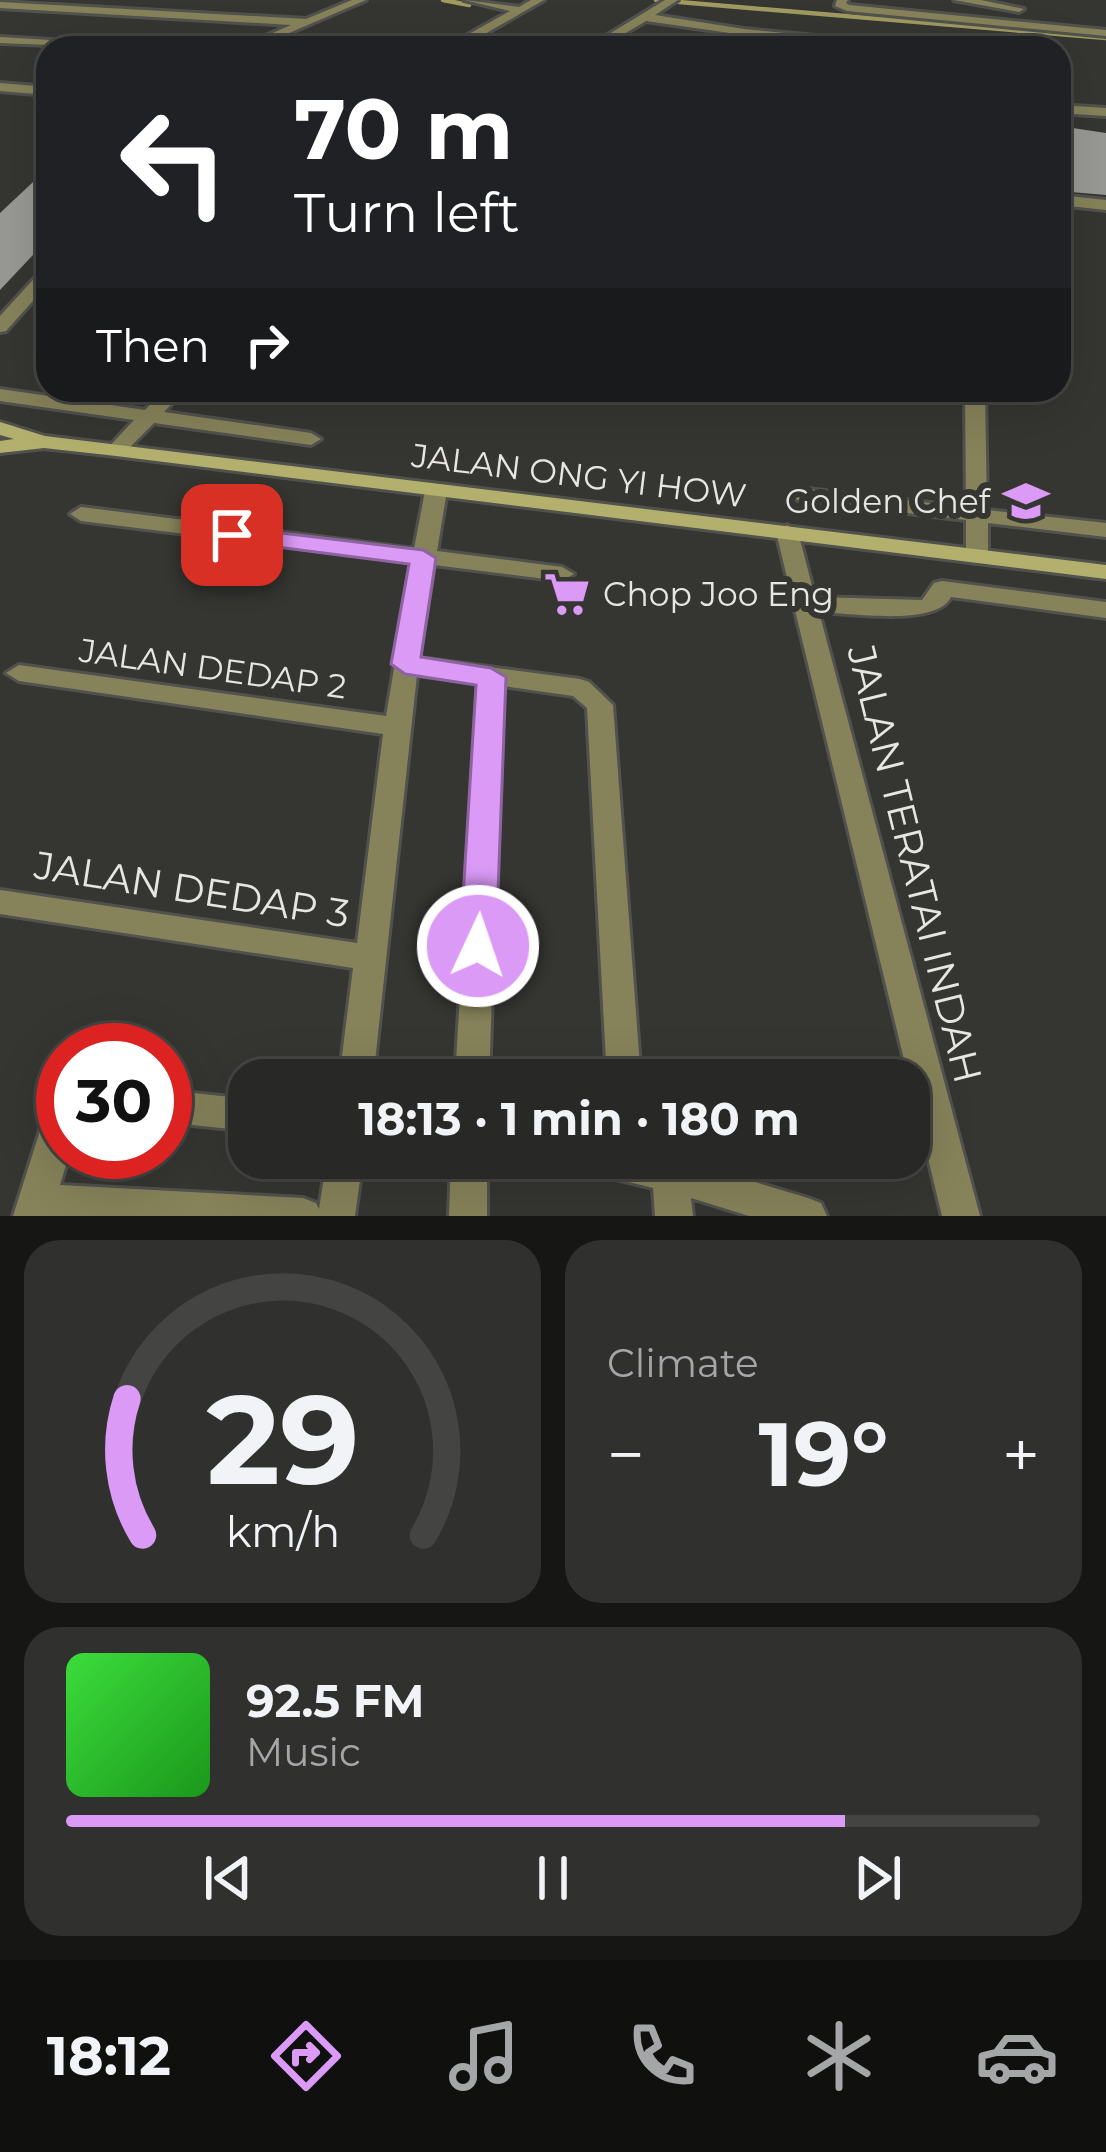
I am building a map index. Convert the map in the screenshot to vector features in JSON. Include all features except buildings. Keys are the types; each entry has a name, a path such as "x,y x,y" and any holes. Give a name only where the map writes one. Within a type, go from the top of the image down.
{"main road":[{"name":"JALAN ONG YI HOW","path":"0,428 44,442 1106,572"},
{"name":"JALAN ONG YI HOW","path":"0,447 44,442"}],"street":[{"path":"272,36 361,0"},
{"path":"470,0 519,10"},
{"path":"470,36 539,0"},
{"path":"613,36 674,0"},
{"path":"843,0 839,4 847,8 1106,33"},
{"path":"959,0 1024,4"},
{"path":"1002,23 1024,4"},
{"path":"0,5 305,22"},
{"path":"645,17 791,36"},
{"path":"0,40 36,42"},
{"path":"0,87 36,90"},
{"path":"1071,110 1106,112"},
{"path":"1071,201 1106,205"},
{"path":"0,327 36,295"},
{"path":"0,395 36,401"},
{"path":"45,402 311,439"},
{"path":"116,450 163,402"},
{"path":"975,402 977,556"},
{"path":"359,1059 405,664 436,491"},
{"path":"798,494 1106,530"},
{"path":"82,514 562,574"},
{"name":"JALAN TERATAI INDAH","path":"787,532 961,1216"},
{"path":"805,604 926,608 938,601 942,588 942,552"},
{"path":"942,588 1106,610"},
{"path":"405,664 580,688 600,705 623,1059"},
{"name":"JALAN DEDAP 2","path":"19,674 399,728"},
{"path":"473,1059 491,677"},
{"name":"JALAN DEDAP 3","path":"0,902 371,958"},
{"path":"192,1109 228,1113"},
{"path":"43,1179 34,1209 303,1216"},
{"path":"336,1216 342,1179"},
{"path":"468,1216 469,1179"},
{"path":"670,1179 674,1216"},
{"path":"686,1179 808,1216"}],"waterway":[{"path":"443,0 469,5"},
{"path":"656,0 662,1"},
{"path":"679,2 1106,38"}],"place":[{"name":"Golden Chef","path":"1026,501"},
{"name":"Chop Joo Eng","path":"567,594"}],"route":[{"path":"232,535 423,558 405,664 491,677 478,946"}]}
